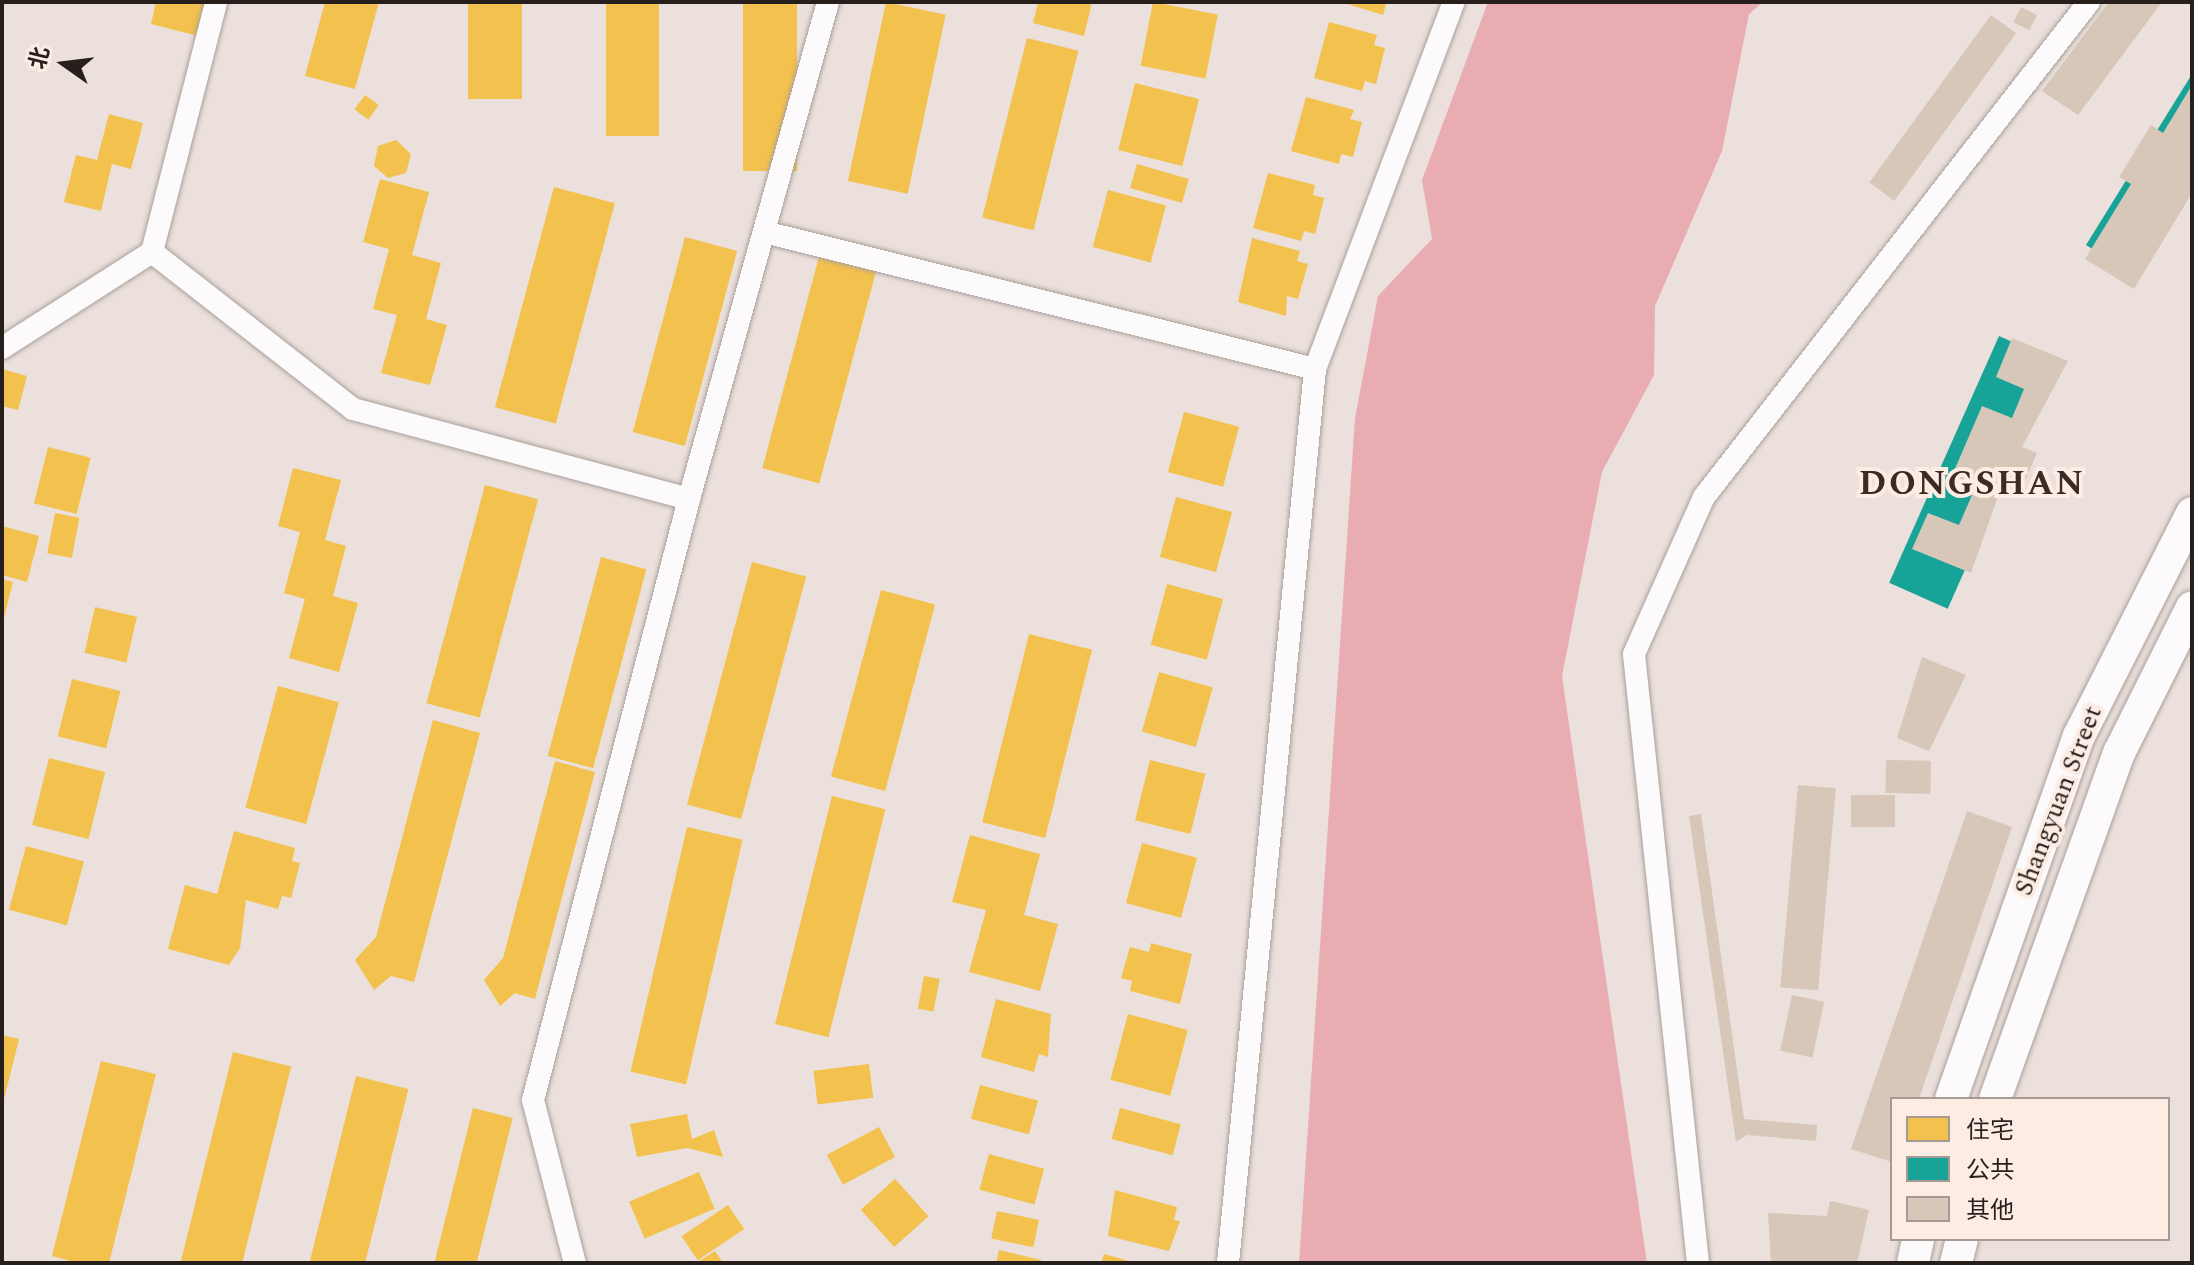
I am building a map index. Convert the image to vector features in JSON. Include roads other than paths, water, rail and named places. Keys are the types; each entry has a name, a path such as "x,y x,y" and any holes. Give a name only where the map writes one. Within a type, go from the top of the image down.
{"main road":[{"name":"Shangyuan Street","path":"1952,1097 2079,736 2192,513"},
{"name":"Shangyuan Street","path":"1996,1097 2119,753 2192,607"},
{"path":"1913,1263 1918,1241"},
{"path":"1956,1263 1962,1241"}],"street":[{"path":"2,348 152,252 216,2"},
{"path":"575,1263 533,1100 689,499 828,2"},
{"path":"1228,1263 1315,369 1454,2"},
{"path":"1698,1263 1634,654 1704,497 2089,2"},
{"path":"764,232 1315,369"},
{"path":"152,252 353,409 689,499"}],"district":[{"name":"DONGSHAN","path":"1972,485"}]}
